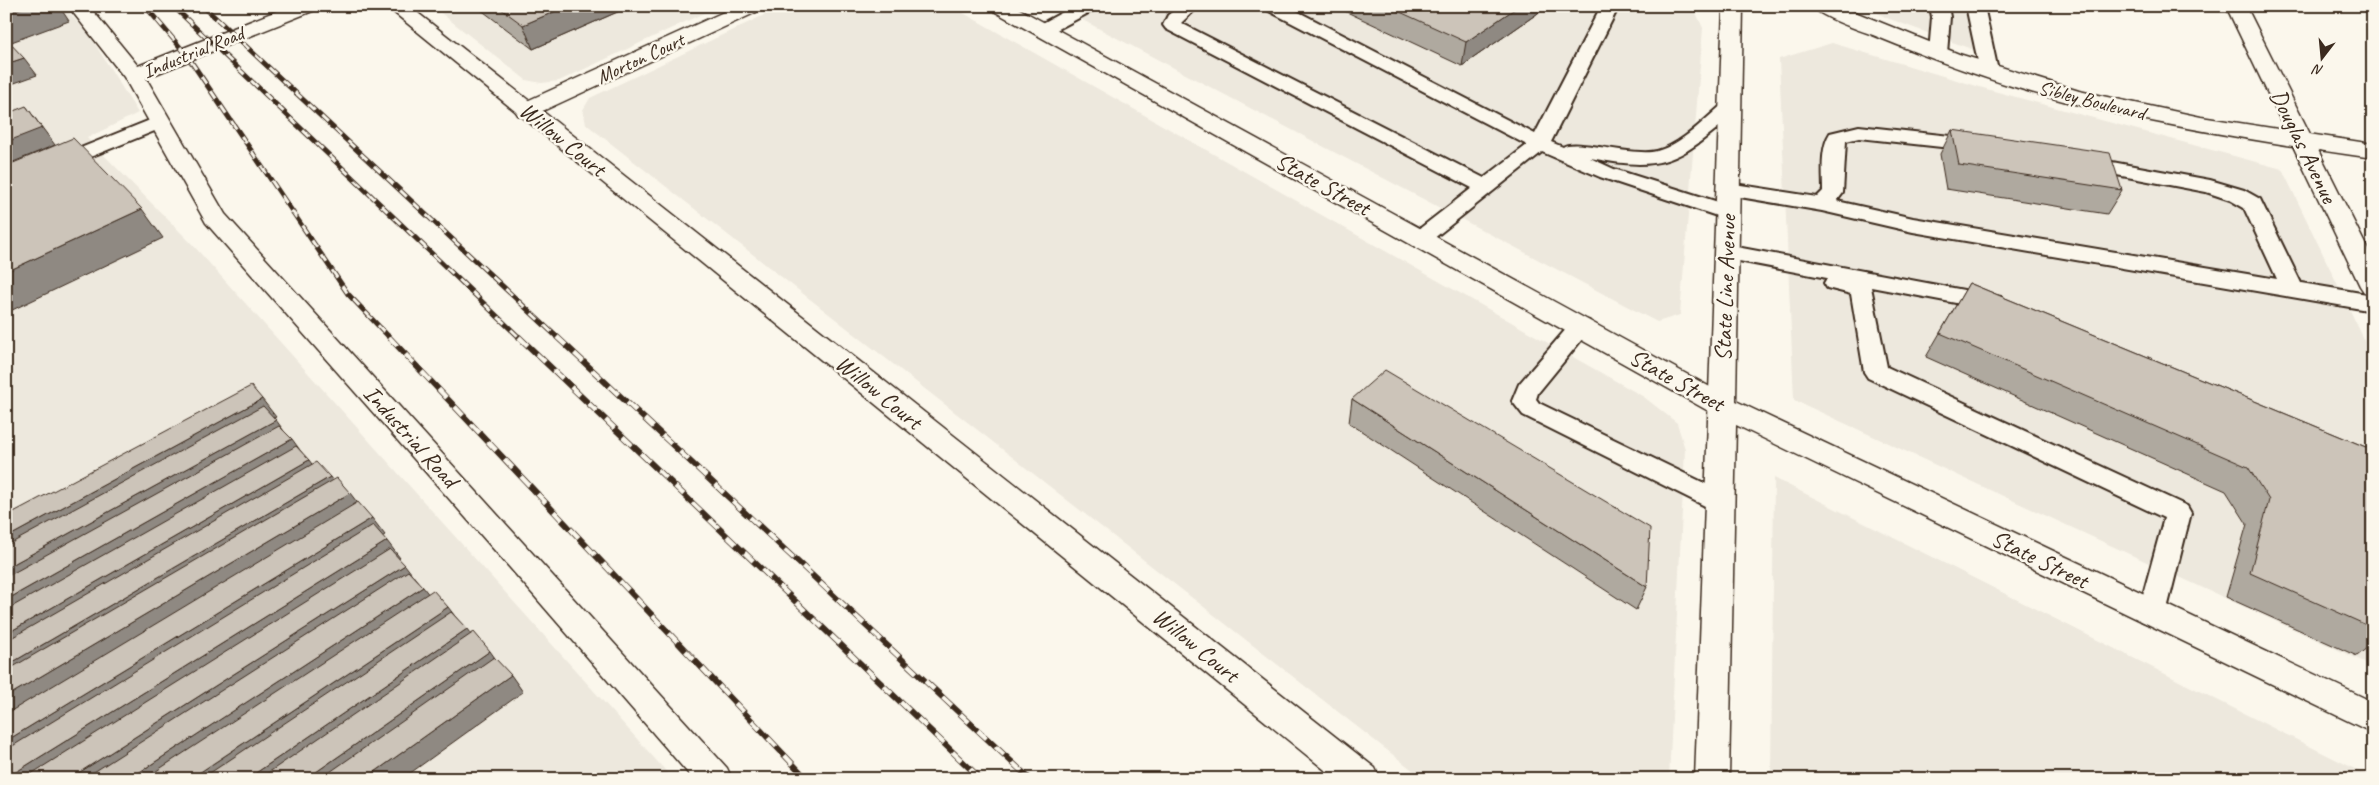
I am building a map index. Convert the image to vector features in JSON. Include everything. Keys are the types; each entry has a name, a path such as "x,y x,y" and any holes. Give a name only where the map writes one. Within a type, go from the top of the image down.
{"street":[{"name":"Industrial Road","path":"78,6 134,75 214,218 522,560 715,779"},
{"name":"Industrial Road","path":"134,75 308,6"},
{"name":"Willow Court","path":"396,6 1363,779"},
{"name":"Morton Court","path":"526,110 754,6"},
{"name":"State Street","path":"1000,6 1722,406 2373,718"},
{"name":"State Line Avenue","path":"1712,779 1732,6"},
{"name":"Sibley Boulevard","path":"1822,6 1938,53 2030,85 2145,114 2373,151"},
{"name":"Douglas Avenue","path":"2236,6 2373,286"}],"lane":[{"path":"1043,30 1088,6"},
{"path":"1273,6 1540,144 1607,173 1728,200 1822,204 1913,225 2373,303"},
{"path":"1421,238 1540,144 1607,12 1602,6"},
{"path":"1938,6 1940,17 1938,53"},
{"path":"1975,6 1989,71"},
{"path":"1186,7 1174,19 1172,25 1178,29 1486,187"},
{"path":"1540,144 1634,158 1655,158 1672,153 1730,108"},
{"path":"6,185 160,122"},
{"path":"1822,204 1834,192 1834,147 1837,137 1859,132 1998,148"},
{"path":"2065,160 2210,186 2237,195 2253,204 2293,290"},
{"path":"1726,258 1997,303 2015,310"},
{"path":"1726,258 1860,288 1876,372 2178,513 2152,613"},
{"path":"1581,327 1527,390 1524,401 1531,409 1720,502"}],"shaded area":[{"path":"6,6 63,6 90,36 138,113 87,138 192,244 673,779 6,779"},
{"path":"432,6 719,6 559,81 541,83 526,80"},
{"path":"783,6 951,6 1644,397 1677,423 1685,449 1669,779 1424,779 586,124 583,110 590,98"},
{"path":"1056,6 1693,6 1703,28 1680,315 1657,322"},
{"path":"1864,6 1975,6 1985,54 1887,18"},
{"path":"1832,43 1990,90 2282,169 2373,358 2373,666 1794,400 1779,59"},
{"path":"1774,478 2373,778 2373,779 1771,779"}],"building":[{"path":"6,6 27,6 6,14"},
{"path":"497,6 568,6 523,25"},
{"path":"1387,6 1519,6 1466,42"},
{"path":"7,40 24,58 6,64"},
{"path":"26,106 42,128 6,142 6,114"},
{"path":"1952,130 2110,153 2122,190 1959,165"},
{"path":"73,138 142,209 6,272 6,166"},
{"path":"1969,283 2373,450 2373,628 2250,573 2269,500 2248,467 1940,333"},
{"path":"1385,370 1650,528 1647,587 1352,399"},
{"path":"251,386 262,399 6,538 6,516"},
{"path":"263,406 276,420 6,568 6,546"},
{"path":"279,426 292,439 6,600 6,577"},
{"path":"296,446 309,460 6,634 6,610"},
{"path":"316,462 330,477 6,666 6,641"},
{"path":"337,478 350,493 6,697 6,671"},
{"path":"358,502 372,518 6,741 6,714"},
{"path":"373,525 387,541 8,777 6,773 6,750"},
{"path":"390,549 405,565 69,779 23,779"},
{"path":"408,571 423,587 129,779 83,779"},
{"path":"433,590 448,607 190,779 144,779"},
{"path":"451,612 467,629 247,779 201,779"},
{"path":"474,632 490,651 306,779 259,779"},
{"path":"494,657 511,675 365,779 320,779"}],"railway":[{"path":"145,6 186,54 348,294 390,338"},
{"path":"173,6 520,338"},
{"path":"203,6 558,338"},
{"path":"389,337 807,779"},
{"path":"519,337 981,779"},
{"path":"557,337 1030,779"}]}
